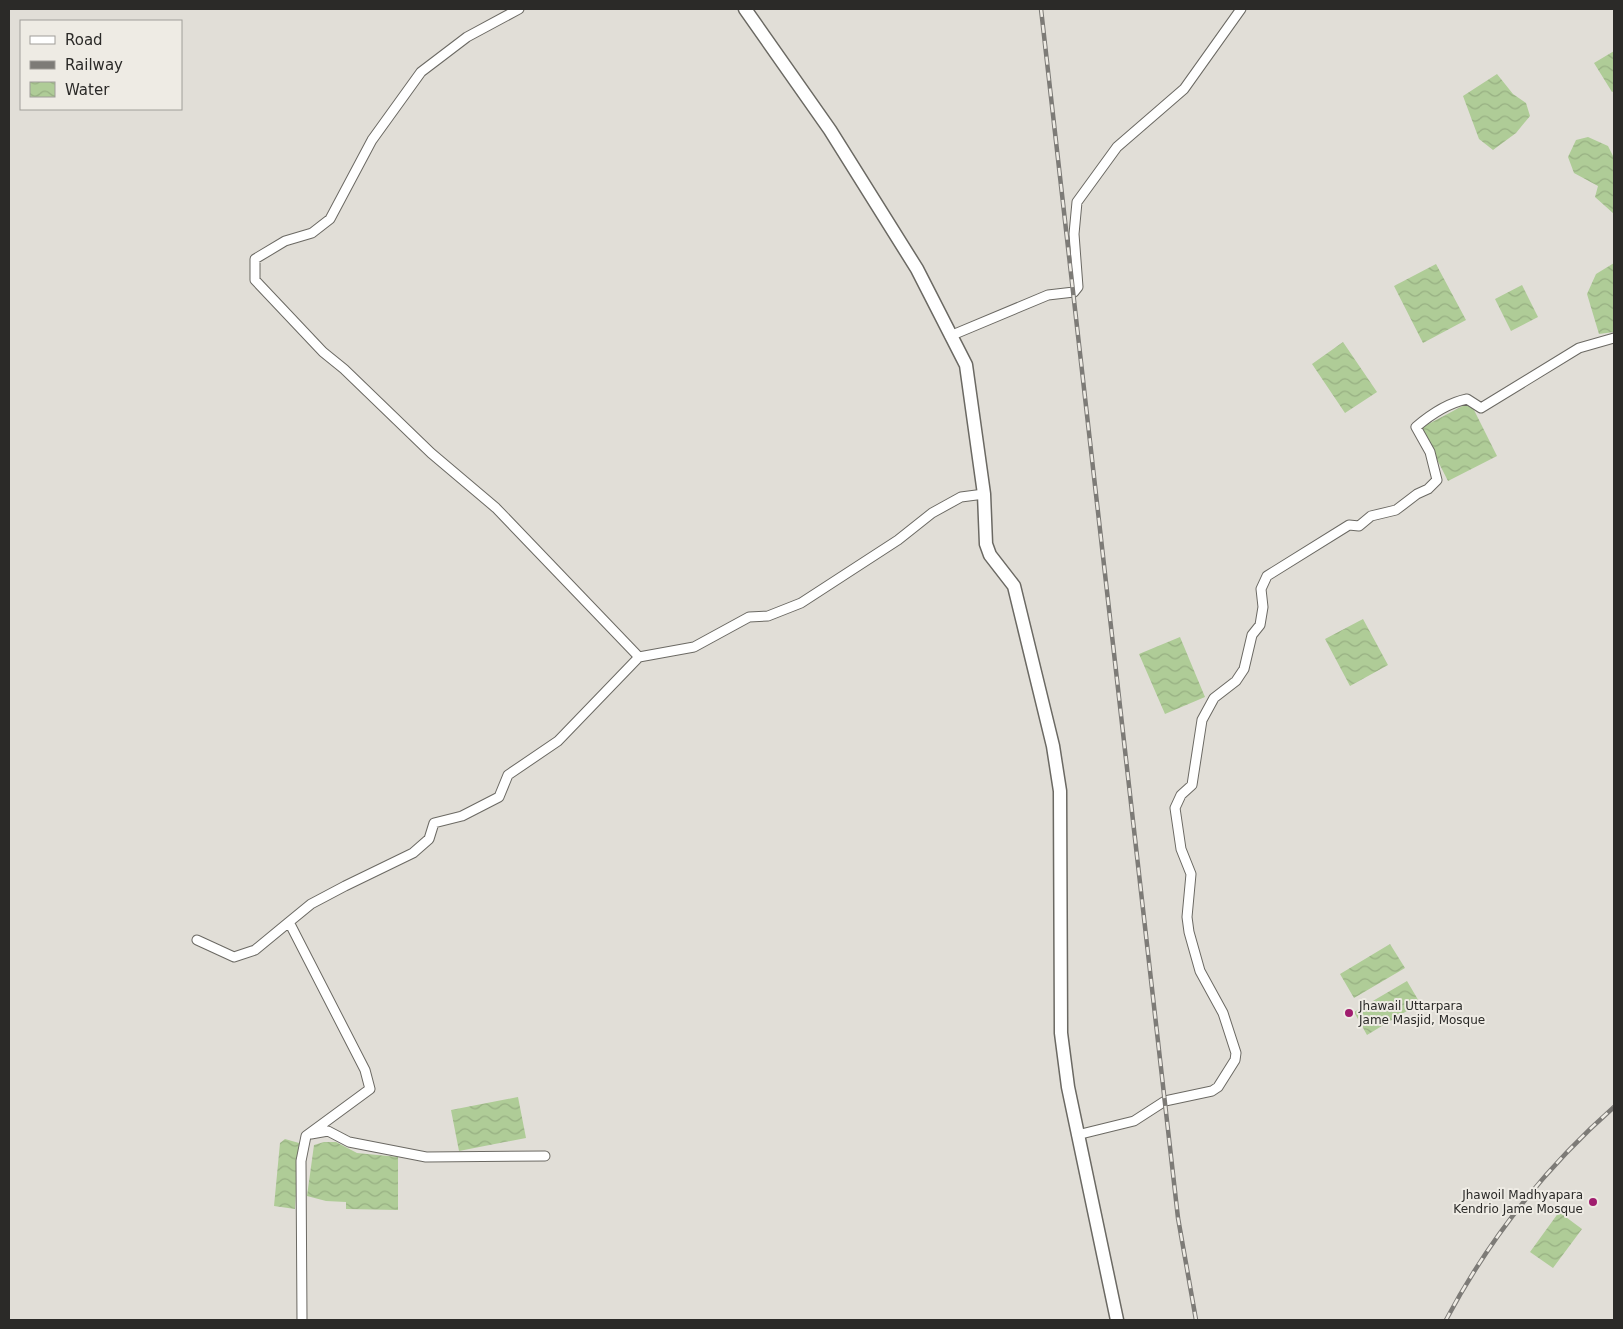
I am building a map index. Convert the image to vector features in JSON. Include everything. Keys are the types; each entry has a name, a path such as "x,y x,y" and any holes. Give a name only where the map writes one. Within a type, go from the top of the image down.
{"main road":[{"path":"745,9 830,130 917,269 966,365 984,494 986,544 990,555 1014,586 1053,746 1060,791 1060,1032 1077,1135 1117,1320"}],"street":[{"path":"519,9 467,37 421,72 372,140 330,219 312,233 285,241 255,259 255,280 323,352 351,376 431,453 496,508 639,657"},
{"path":"950,336 1048,296 1074,292 1078,287 1074,234 1077,202 1117,147 1184,89 1241,9"},
{"path":"1077,1135 1134,1121 1165,1101 1212,1091 1218,1087 1235,1060 1236,1053 1223,1013 1200,971 1187,922 1191,874 1181,849 1175,808 1181,795 1192,785 1202,720 1214,698 1236,681 1244,669 1252,636 1260,625 1263,607 1261,589 1267,576 1278,571 1293,558 1348,525 1359,526 1371,516 1396,510 1417,494 1428,490 1437,480 1430,452 1416,427 1423,420 1452,402 1467,399 1481,408 1579,348 1614,338"},
{"path":"197,940 234,957 255,950 311,904 413,853 429,839 434,823 462,816 499,797 508,774 558,741 639,657 694,648 749,616 768,616 801,603 898,540 932,514 961,497 984,494"},
{"path":"289,922 365,1070 370,1089 306,1136 301,1161 302,1320"},
{"path":"306,1136 328,1131 349,1142 426,1157 545,1156"}],"water":[{"path":"1614,51 1614,91 1612,92 1594,63"},
{"path":"1497,74 1513,94 1526,103 1530,116 1516,133 1493,150 1479,139 1463,96"},
{"path":"1588,137 1608,146 1614,158 1614,214 1595,197 1598,186 1574,173 1568,157 1576,140"},
{"path":"1614,263 1614,332 1599,334 1587,294 1596,274"},
{"path":"1436,264 1466,320 1423,343 1394,286"},
{"path":"1522,285 1538,317 1511,331 1495,299"},
{"path":"1343,342 1377,392 1345,413 1312,364"},
{"path":"1470,402 1497,456 1448,481 1421,428"},
{"path":"1363,619 1388,665 1350,686 1325,639"},
{"path":"1180,637 1205,697 1165,714 1139,654"},
{"path":"1390,944 1405,968 1354,998 1340,974"},
{"path":"1407,981 1420,1003 1367,1035 1354,1012"},
{"path":"518,1097 526,1138 459,1151 451,1110"},
{"path":"285,1139 299,1143 295,1209 274,1206 280,1143"},
{"path":"324,1142 336,1142 357,1153 398,1157 398,1210 346,1209 346,1202 326,1201 307,1196 314,1145"},
{"path":"1559,1212 1582,1229 1553,1268 1530,1252"}],"railway":[{"path":"1041,9 1178,1218 1196,1320"},
{"path":"1446,1320 1481,1261 1520,1206 1565,1155 1614,1107"}],"place":[{"name":"Jhawail Uttarpara Jame Masjid, Mosque","path":"1349,1013"},
{"name":"Jhawoil Madhyapara Kendrio Jame Mosque","path":"1593,1202"}]}
